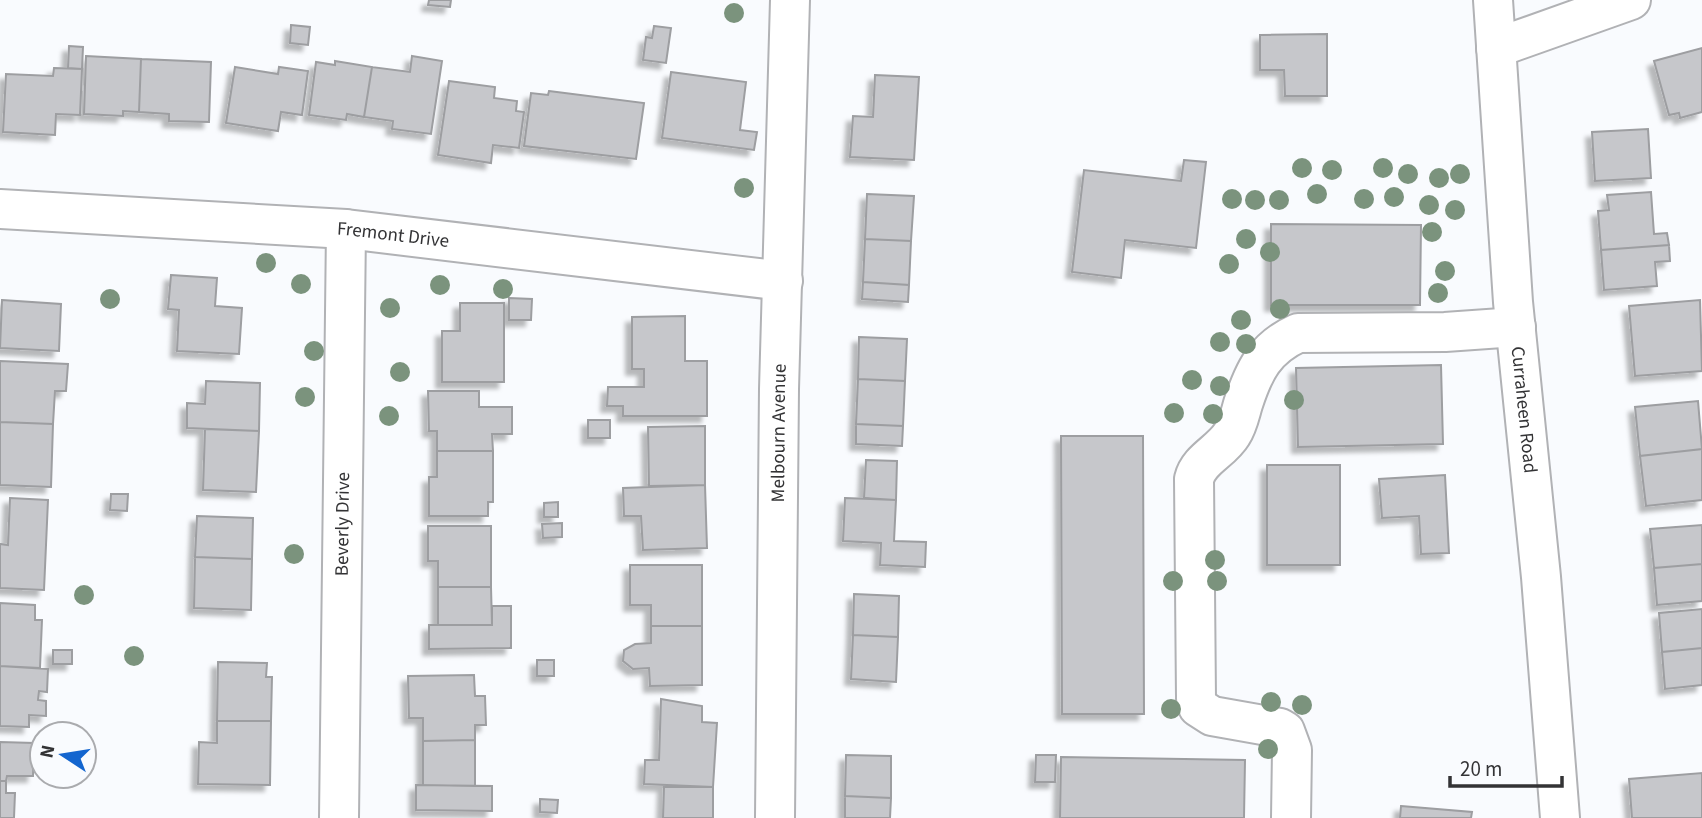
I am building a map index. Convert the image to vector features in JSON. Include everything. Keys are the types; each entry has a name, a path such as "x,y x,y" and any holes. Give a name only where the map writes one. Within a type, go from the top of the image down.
{"street":[{"name":"Melbourn Avenue","path":"775,818 779,425 790,0"},
{"name":"Curraheen Road","path":"1493,0 1516,327 1542,589 1560,818"},
{"path":"1496,48 1631,0"},
{"name":"Fremont Drive","path":"0,209 346,229 783,281"},
{"name":"Beverly Drive","path":"339,818 346,229"},
{"path":"1291,818 1292,750 1285,732 1280,728 1212,716 1198,706 1194,479 1197,468 1222,448 1237,426 1250,384 1269,351 1280,341 1298,333 1445,332 1516,327"}],"building":[{"path":"429,0 451,0 450,7 428,5"},
{"path":"291,25 310,27 308,45 290,43"},
{"path":"654,26 671,28 666,63 643,60 646,37 652,38"},
{"path":"1327,34 1327,96 1285,96 1284,70 1260,70 1260,35"},
{"path":"69,46 83,47 82,69 68,68"},
{"path":"1702,48 1702,112 1680,118 1679,113 1669,115 1654,61"},
{"path":"86,56 141,59 139,112 123,111 123,116 84,114"},
{"path":"412,56 442,61 431,134 392,129 393,121 364,117 372,67 410,72"},
{"path":"141,59 211,62 209,122 169,121 169,114 139,112"},
{"path":"335,61 372,67 364,117 347,114 346,120 309,115 316,62 335,65"},
{"path":"235,67 278,74 279,67 308,71 302,115 281,112 278,131 226,123"},
{"path":"54,68 82,69 80,115 56,114 55,135 3,132 6,74 53,76"},
{"path":"671,72 746,82 740,130 757,132 754,150 662,138"},
{"path":"875,75 919,77 914,160 850,157 853,116 873,117"},
{"path":"449,81 495,87 494,98 517,101 516,111 524,112 519,148 493,145 491,163 438,155"},
{"path":"549,91 644,103 636,159 524,146 531,93 548,95"},
{"path":"1648,129 1651,178 1595,181 1592,132"},
{"path":"1184,160 1206,162 1196,248 1125,240 1121,278 1072,272 1084,170 1181,181"},
{"path":"1651,192 1654,234 1667,233 1669,245 1601,250 1598,211 1609,210 1607,195"},
{"path":"867,194 914,196 911,241 865,239"},
{"path":"1271,224 1421,225 1420,305 1271,305"},
{"path":"865,239 911,241 909,285 863,282"},
{"path":"1669,245 1670,261 1655,262 1657,286 1604,290 1601,250"},
{"path":"171,275 217,278 215,306 242,308 239,354 177,351 179,310 168,309"},
{"path":"863,282 909,285 908,302 862,299"},
{"path":"509,298 532,299 531,320 509,320"},
{"path":"2,300 61,304 59,351 0,348"},
{"path":"1700,300 1702,371 1635,376 1629,306"},
{"path":"460,303 504,303 504,382 442,382 442,331 460,331"},
{"path":"685,316 685,361 707,361 707,416 623,416 623,406 607,406 608,387 644,387 644,369 632,369 632,317"},
{"path":"859,337 907,339 905,381 858,379"},
{"path":"0,361 68,364 66,391 55,391 53,424 0,422"},
{"path":"1441,365 1443,444 1298,447 1296,368"},
{"path":"858,379 905,381 903,426 856,424"},
{"path":"206,381 260,383 259,431 187,428 187,403 205,404"},
{"path":"428,391 479,391 479,407 512,407 512,434 492,434 493,451 437,451 437,431 429,431"},
{"path":"1698,401 1702,449 1640,456 1635,407"},
{"path":"588,420 610,420 610,438 588,438"},
{"path":"0,422 53,424 51,487 0,485"},
{"path":"856,424 903,426 902,446 856,444"},
{"path":"705,426 705,485 649,486 648,427"},
{"path":"205,429 259,431 256,492 203,490"},
{"path":"1061,436 1143,436 1144,714 1062,714"},
{"path":"1702,449 1702,500 1646,506 1640,456"},
{"path":"437,451 493,451 493,502 488,502 488,516 429,516 429,477 437,477"},
{"path":"866,460 897,461 896,500 864,498"},
{"path":"1267,465 1340,465 1340,565 1267,565"},
{"path":"1445,475 1449,553 1421,554 1419,516 1382,518 1379,479"},
{"path":"705,485 707,548 643,550 641,516 624,516 623,488"},
{"path":"111,494 128,494 127,511 110,510"},
{"path":"10,498 48,500 44,590 0,588 0,544 8,545"},
{"path":"845,498 896,500 894,541 926,542 925,567 880,565 881,543 843,541"},
{"path":"558,502 558,517 544,517 544,503"},
{"path":"197,516 253,518 252,559 195,557"},
{"path":"562,523 562,537 543,538 542,524"},
{"path":"1702,525 1702,564 1654,568 1650,529"},
{"path":"428,526 491,526 491,587 438,587 438,561 428,561"},
{"path":"195,557 252,559 251,610 194,608"},
{"path":"1702,564 1702,601 1657,605 1654,568"},
{"path":"630,565 702,565 702,626 651,626 651,605 630,605"},
{"path":"438,587 491,587 492,625 438,625"},
{"path":"854,594 899,596 898,637 853,635"},
{"path":"0,603 35,605 35,620 42,620 40,668 0,666"},
{"path":"492,606 511,606 511,648 429,649 429,625 492,625"},
{"path":"1702,609 1702,648 1662,652 1659,613"},
{"path":"651,626 702,626 702,685 650,686 649,668 633,669 623,661 624,650 635,644 651,643"},
{"path":"853,635 898,637 896,682 851,679"},
{"path":"1702,648 1702,685 1665,689 1662,652"},
{"path":"53,650 72,650 72,664 53,664"},
{"path":"537,660 554,660 554,676 537,676"},
{"path":"218,662 267,663 266,677 272,677 271,721 217,721"},
{"path":"0,666 48,669 47,692 39,691 38,700 46,701 46,716 29,715 28,727 0,726"},
{"path":"474,675 475,696 485,696 486,725 475,725 475,740 423,741 423,718 409,718 408,676"},
{"path":"661,699 702,706 702,722 717,723 713,787 644,784 645,760 659,760"},
{"path":"217,721 271,721 270,785 198,784 199,742 217,743"},
{"path":"475,740 475,786 423,785 423,741"},
{"path":"0,742 28,743 28,776 7,776 6,781 0,781"},
{"path":"846,755 891,756 891,798 845,796"},
{"path":"1036,755 1056,755 1055,782 1035,782"},
{"path":"1061,757 1245,760 1244,818 1060,818"},
{"path":"1702,773 1702,818 1632,818 1629,779"},
{"path":"0,781 6,781 6,793 15,793 14,818 0,818"},
{"path":"416,785 492,786 492,811 416,810"},
{"path":"664,787 713,787 713,818 663,818"},
{"path":"845,796 891,798 890,818 845,818"},
{"path":"540,799 558,800 557,813 540,812"},
{"path":"1401,806 1472,812 1471,818 1400,818"}]}
